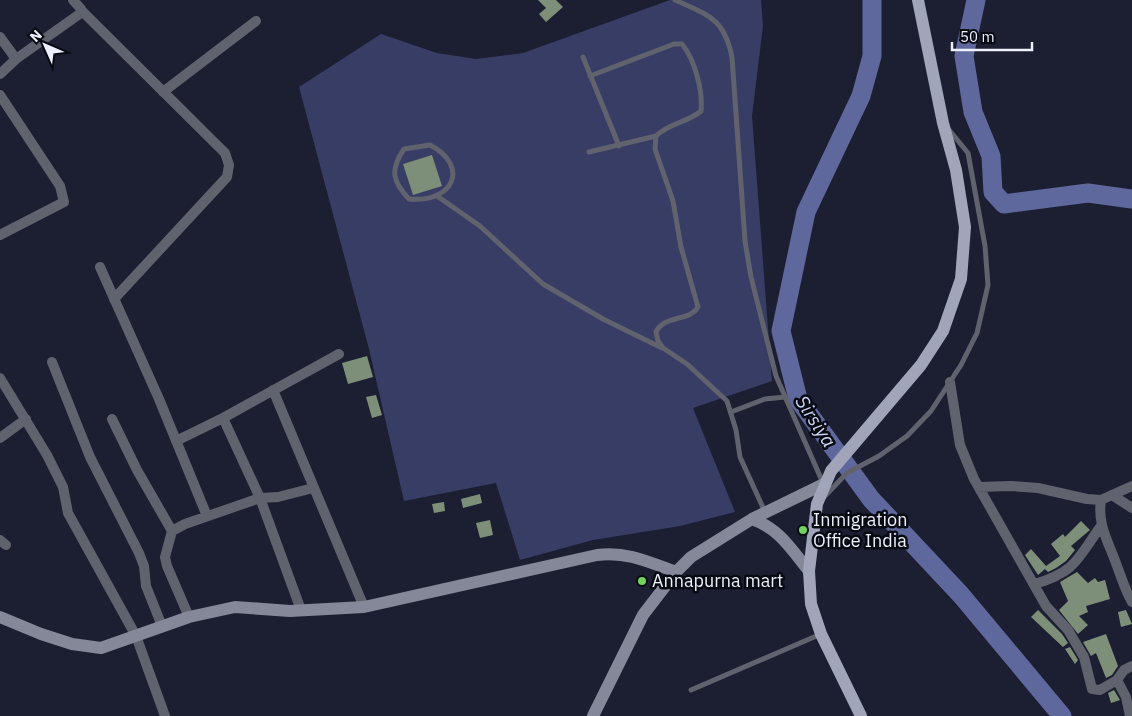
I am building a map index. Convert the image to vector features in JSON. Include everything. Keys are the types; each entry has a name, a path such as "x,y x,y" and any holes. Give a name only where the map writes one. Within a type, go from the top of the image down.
{"main road":[{"path":"861,716 821,634 811,604 809,571 816,504 831,471 921,365 944,331 961,279 965,227 956,170 943,123 918,0"}],"street":[{"path":"73,0 225,153 230,165 227,177 114,300"},
{"path":"0,74 16,59 82,11"},
{"path":"163,92 256,21"},
{"path":"0,38 16,59"},
{"path":"0,95 60,186 64,196 64,202 0,235"},
{"path":"100,267 207,516"},
{"path":"176,441 339,354"},
{"path":"52,362 90,457 139,553 144,566 146,586 162,626"},
{"path":"0,378 26,419 62,487 68,513 136,636 165,716"},
{"path":"950,382 960,445 979,487 1046,606 1068,630 1084,657 1092,689 1100,690 1117,680 1124,670 1132,666"},
{"path":"273,390 364,607"},
{"path":"222,418 260,498 301,610"},
{"path":"0,438 26,419"},
{"path":"112,419 136,470 172,532"},
{"path":"593,716 643,615 676,572 691,557 752,519 824,484"},
{"path":"979,487 1010,486 1038,488 1080,498 1101,500 1132,486"},
{"path":"189,617 167,566 165,556 172,532 185,524 260,498 278,497 313,488"},
{"path":"1112,495 1132,508"},
{"path":"1101,500 1099,513 1101,526 1125,590 1132,602"},
{"path":"752,519 768,525 779,534 809,571"},
{"path":"1035,584 1058,577 1071,566 1084,553 1101,526"},
{"path":"0,617 41,634 72,644 101,648 189,617 235,607 301,610 364,607 611,553 629,555 676,572"},
{"path":"1117,680 1121,685 1130,716"}],"lane":[{"path":"675,0 706,14 722,28 728,38 732,57 745,241 753,286 776,376 824,484"},
{"path":"589,152 656,136 664,128 693,118 701,111 702,99 689,53 682,44 674,44 590,76"},
{"path":"583,57 619,146"},
{"path":"816,504 847,473 879,456 907,436 925,418 950,382 977,333 988,285 984,246 968,153 943,123"},
{"path":"656,136 655,149 673,201 680,247 698,307 694,313 666,322 658,329 658,341 663,348"},
{"path":"430,145 443,152 451,168 451,182 448,190 437,196 424,201 409,200 398,188 394,177 395,162 404,149 430,145"},
{"path":"437,196 480,226 543,284 602,319 663,348 708,383 727,401 740,457 765,512"},
{"path":"731,412 765,399 785,398"},
{"path":"691,690 821,634"}],"shaded area":[{"path":"670,0 761,0 763,26 752,116 772,381 693,408 735,512 680,526 593,540 520,560 496,483 404,501 369,349 299,87 381,34 437,53 476,59 523,53"}],"building":[{"path":"538,0 556,0 563,7 546,22 539,14 546,8"},
{"path":"432,155 442,186 413,195 403,164"},
{"path":"367,356 373,377 348,384 342,363"},
{"path":"376,395 382,415 372,418 366,397"},
{"path":"480,494 482,503 463,508 461,499"},
{"path":"444,502 445,511 434,513 432,504"},
{"path":"490,520 493,535 480,538 476,523"},
{"path":"1081,521 1090,530 1071,546 1075,550 1066,561 1056,568 1048,572 1045,569 1038,575 1025,555 1031,549 1046,566 1060,556 1051,544 1063,534 1065,537"},
{"path":"1077,572 1088,583 1095,578 1098,582 1105,580 1110,599 1086,606 1088,612 1079,616 1088,625 1078,634 1059,610 1068,601 1060,582"},
{"path":"1038,610 1062,634 1068,643 1063,647 1031,617"},
{"path":"1126,610 1132,624 1121,627 1118,612"},
{"path":"1106,634 1118,666 1112,675 1106,678 1096,653 1091,656 1083,642"},
{"path":"1070,647 1078,660 1075,664 1065,649"},
{"path":"1114,690 1120,700 1111,703 1108,693"}],"waterway":[{"name":"Sirsiya","path":"872,0 872,56 861,96 806,212 781,331 798,399 871,499 961,595 1062,716"},
{"name":"Sirsiya","path":"976,0 964,56 973,112 991,156 993,192 1004,204 1088,193 1132,199"}],"place":[{"name":"Inmigration Office India","path":"803,530"},
{"name":"Annapurna mart","path":"642,581"}]}
